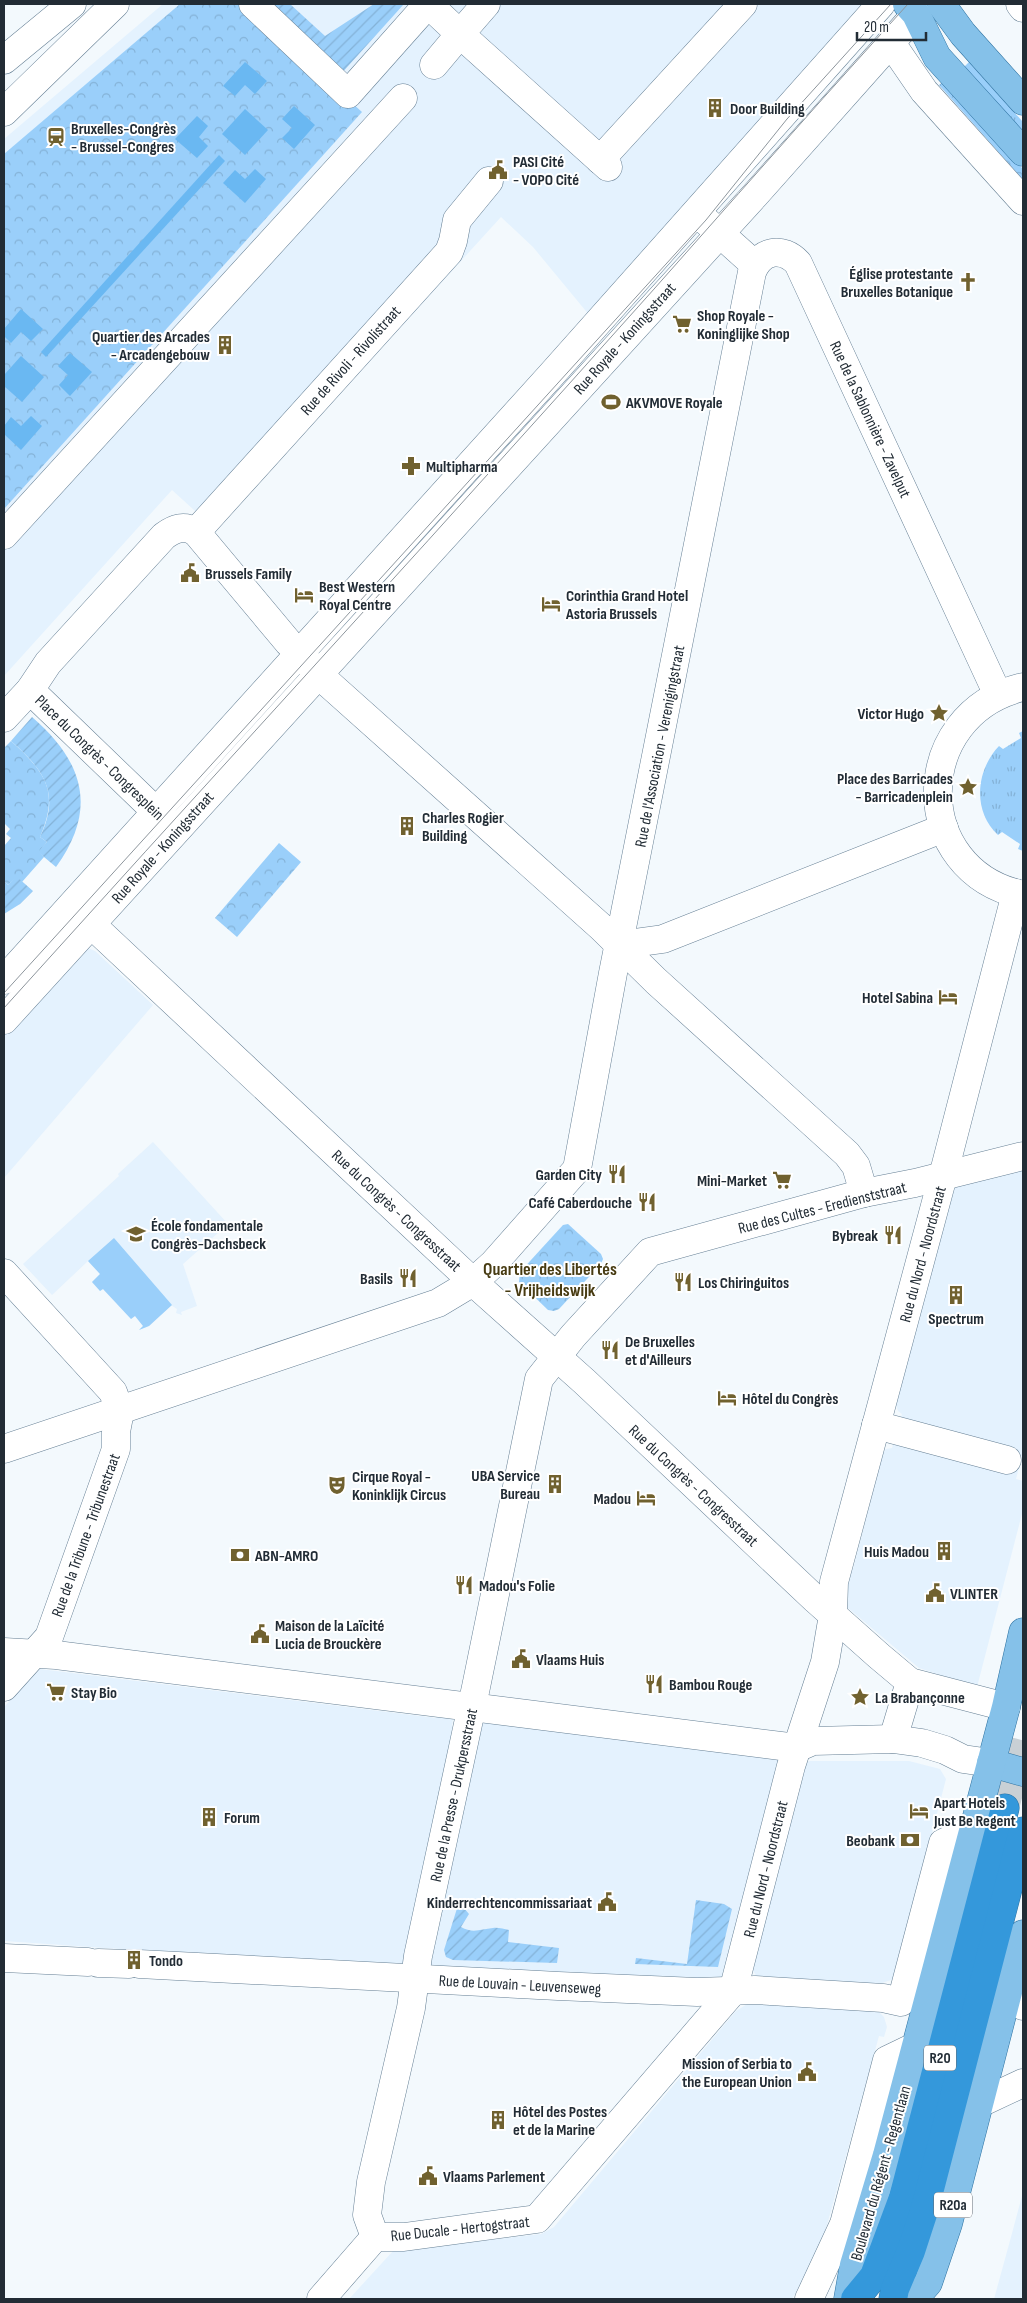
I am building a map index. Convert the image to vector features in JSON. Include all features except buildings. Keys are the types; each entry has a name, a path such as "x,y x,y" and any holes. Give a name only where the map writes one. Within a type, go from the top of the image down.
{"highway":[{"name":"R20","path":"855,2299 874,2276 904,2198 1005,1808"},
{"name":"R20","path":"893,2299 895,2288 911,2251 925,2208 1023,1831"}],"main road":[{"path":"941,4 963,34 1023,101"},
{"path":"917,7 938,57 1023,152"},
{"name":"Boulevard du Régent - Regentlaan","path":"848,2299 854,2265 887,2155 914,2047 1006,1707 1023,1632"},
{"path":"991,1764 1023,1772"},
{"name":"R20a","path":"914,2299 928,2283 948,2224 978,2104 1016,1998 1023,1934"}],"street":[{"path":"4,60 72,4"},
{"path":"4,112 115,4"},
{"path":"254,4 348,94 428,4 604,164 743,4"},
{"path":"434,65 486,4"},
{"name":"Rue Royale - Koningsstraat","path":"6,1013 82,915 156,813 881,4"},
{"path":"1020,4 1023,8"},
{"path":"917,7 904,44 896,51 924,91 1023,201"},
{"name":"Rue Royale - Koningsstraat","path":"4,980 82,915 176,830 720,233 896,51"},
{"path":"4,535 403,98"},
{"name":"Rue de Rivoli - Rivolistraat","path":"196,532 448,252 453,241 457,220 489,181"},
{"path":"696,212 755,265"},
{"name":"Rue de la Sablonnière - Zavelput","path":"755,265 764,256 778,251 791,256 798,263 1011,691"},
{"name":"Rue de l'Association - Verenigingstraat","path":"473,1282 493,1264 577,1169 619,945 755,265"},
{"path":"30,690 48,663 164,536 173,529 183,527 196,532 320,674 847,1154 856,1166 864,1193"},
{"name":"Place du Congrès - Congresplein","path":"4,718 30,690 156,813 176,830"},
{"path":"1011,691 972,713 961,724 945,751 940,766 938,790 940,813 950,842 968,865 991,883 1019,894"},
{"path":"619,945 663,939 944,828"},
{"name":"Rue du Nord - Noordstraat","path":"825,1662 833,1615 834,1582 1019,894"},
{"name":"Rue du Congrès - Congresstraat","path":"82,915 473,1282 585,1382 879,1656"},
{"name":"Rue des Cultes - Eredienststraat","path":"650,1252 864,1193 1023,1156"},
{"name":"Rue de la Presse - Drukpersstraat","path":"375,2236 367,2215 371,2182 411,2008 418,1956 472,1707 539,1379 573,1336 650,1252"},
{"path":"4,1273 113,1392 120,1411"},
{"path":"4,1449 438,1303 473,1282"},
{"name":"Rue de la Tribune - Tribunestraat","path":"4,1687 49,1636 116,1449 116,1432 120,1411"},
{"path":"876,1425 1007,1460"},
{"path":"852,1740 826,1726 813,1702 825,1662 837,1654 854,1650 879,1656 910,1682 1006,1707"},
{"path":"4,1652 34,1654 472,1707 797,1748 813,1741 893,1739 922,1743 945,1750 963,1759 991,1764"},
{"path":"893,1739 910,1682"},
{"name":"Rue du Nord - Noordstraat","path":"734,1991 797,1748 813,1702"},
{"name":"Rue de Louvain - Leuvenseweg","path":"4,1958 697,1992 755,1990 883,1998 901,2002 943,1843 974,1828"},
{"name":"Rue Ducale - Hertogstraat","path":"320,2299 375,2236 404,2237 537,2219 734,1991"},
{"name":"Boulevard du Régent - Regentlaan","path":"809,2299 844,2224 887,2060 914,2047"},
{"path":"978,2104 1022,2093"}],"shaded area":[{"path":"163,4 872,4 590,316 533,247 501,217 216,530 172,490 4,676 4,139"},
{"path":"245,62 267,81 255,94 245,85 235,96 223,86"},
{"path":"294,106 315,125 294,149 282,138 292,128 282,119"},
{"path":"245,109 268,130 245,155 222,134"},
{"path":"197,116 208,126 199,137 208,146 197,158 175,139"},
{"path":"219,155 225,161 46,357 41,352"},
{"path":"255,169 266,179 245,203 223,183 235,170 245,179"},
{"path":"21,309 43,329 31,341 21,332 11,343 4,336 4,329"},
{"path":"70,353 92,372 70,396 59,385 68,375 58,366"},
{"path":"21,356 44,377 22,402 4,386 4,375"},
{"path":"31,416 42,426 21,450 4,434 4,426 11,417 21,426"},
{"path":"88,948 95,951 153,1005 4,1178 4,1028"},
{"name":"École fondamentale Congrès-Dachsbeck","path":"153,1142 228,1224 183,1264 197,1306 181,1312 182,1315 176,1313 177,1309 171,1305 149,1326 139,1330 143,1326 135,1316 131,1319 103,1289 100,1291 92,1282 100,1274 88,1261 52,1295 23,1264 119,1176 118,1174"},
{"path":"1023,1170 1023,1452 1016,1479 1023,1481 1023,1510 977,1687 919,1668 848,1608 845,1603 847,1568 853,1569 883,1453 886,1449 892,1448 902,1414 898,1411 896,1405 947,1187"},
{"path":"40,1669 436,1718 437,1712 453,1718 451,1737 470,1740 482,1720 781,1760 726,1981 433,1968 429,1962 400,1966 4,1941 4,1707"},
{"path":"810,1761 909,1761 940,1769 946,1779 894,1979 882,1983 869,1983 868,2008 877,2010 884,2017 887,2027 884,2037 879,2036 827,2225 817,2254 792,2299 349,2299 393,2251 541,2234 554,2227 736,2011 749,2003 757,1977 752,1969 804,1763"},
{"path":"1023,2192 1023,2299 994,2299 1011,2237"}],"green space":[{"path":"180,4 242,4 362,112 4,509 4,154"},
{"path":"261,4 290,4 325,36 374,4 404,4 340,75"},
{"path":"969,62 1023,122 1023,138 962,69"},
{"path":"944,81 1023,169 1023,180 939,85"},
{"path":"32,717 64,751 74,769 79,787 81,806 77,825 69,846 56,867 38,852 47,842 40,837 49,808 49,795 46,783 32,762 11,741"},
{"path":"1023,731 1023,851 1018,849 1020,844 1002,832 998,835 990,825 984,814 980,790 985,767 991,756 999,746 1003,749 1021,738 1019,733"},
{"path":"11,741 33,763 46,783 49,807 40,837 47,842 39,852 44,857 22,882 16,877 8,885 4,881 4,846 11,838 6,834 10,829 4,823 4,748"},
{"path":"279,843 301,862 237,937 215,918"},
{"path":"16,876 33,891 20,904 4,914 4,881 8,885"},
{"path":"568,1224 601,1254 603,1259 601,1264 559,1309 554,1311 548,1310 519,1282 520,1272 563,1225"},
{"path":"114,1238 172,1305 149,1326 139,1330 143,1326 135,1316 131,1319 103,1289 100,1291 92,1282 100,1274 88,1261"},
{"path":"696,1900 724,1904 732,1909 718,1967 635,1964 636,1958 687,1964"},
{"path":"459,1902 469,1914 461,1927 473,1931 495,1928 505,1929 509,1930 508,1942 559,1948 557,1963 453,1960 446,1957 444,1950"}],"tunnel":[{"path":"1005,1808 1023,1738"}],"tram line":[{"path":"4,993 706,220 787,119 891,4"},
{"path":"4,1008 499,462 908,4"}],"place":[{"name":"Door Building","path":"715,108"},
{"name":"Bruxelles-Congrès - Brussel-Congres","path":"56,137"},
{"name":"PASI Cité - VOPO Cité","path":"498,170"},
{"name":"Église protestante Bruxelles Botanique","path":"968,282"},
{"name":"Shop Royale - Koninglijke Shop","path":"682,324"},
{"name":"Quartier des Arcades - Arcadengebouw","path":"225,345"},
{"name":"AKVMOVE Royale","path":"611,402"},
{"name":"Multipharma","path":"411,466"},
{"name":"Brussels Family","path":"190,573"},
{"name":"Best Western Royal Centre","path":"304,595"},
{"name":"Corinthia Grand Hotel Astoria Brussels","path":"551,604"},
{"name":"Victor Hugo","path":"939,713"},
{"name":"Place des Barricades - Barricadenplein","path":"968,787"},
{"name":"Charles Rogier Building","path":"407,826"},
{"name":"Hotel Sabina","path":"948,997"},
{"name":"Garden City","path":"617,1174"},
{"name":"Mini-Market","path":"782,1180"},
{"name":"Café Caberdouche","path":"647,1202"},
{"name":"École fondamentale Congrès-Dachsbeck","path":"136,1234"},
{"name":"Bybreak","path":"893,1235"},
{"name":"Basils","path":"408,1278"},
{"name":"Los Chiringuitos","path":"683,1282"},
{"name":"Spectrum","path":"956,1295"},
{"name":"De Bruxelles et d'Ailleurs","path":"610,1350"},
{"name":"Hôtel du Congrès","path":"727,1398"},
{"name":"UBA Service Bureau","path":"555,1484"},
{"name":"Cirque Royal - Koninklijk Circus","path":"337,1485"},
{"name":"Madou","path":"646,1498"},
{"name":"Huis Madou","path":"944,1551"},
{"name":"ABN-AMRO","path":"240,1555"},
{"name":"Madou's Folie","path":"464,1585"},
{"name":"VLINTER","path":"935,1593"},
{"name":"Maison de la Laïcité Lucia de Brouckère","path":"260,1634"},
{"name":"Vlaams Huis","path":"521,1659"},
{"name":"Bambou Rouge","path":"654,1684"},
{"name":"Stay Bio","path":"56,1692"},
{"name":"La Brabançonne","path":"860,1697"},
{"name":"Apart Hotels Just Be Regent","path":"919,1811"},
{"name":"Forum","path":"209,1817"},
{"name":"Beobank","path":"910,1840"},
{"name":"Kinderrechtencommissariaat","path":"607,1902"},
{"name":"Tondo","path":"134,1960"},
{"name":"Mission of Serbia to the European Union","path":"807,2072"},
{"name":"Hôtel des Postes et de la Marine","path":"498,2120"},
{"name":"Vlaams Parlement","path":"428,2176"}],"district":[{"name":"Quartier des Libertés - Vrijheidswijk","path":"550,1279"}]}
